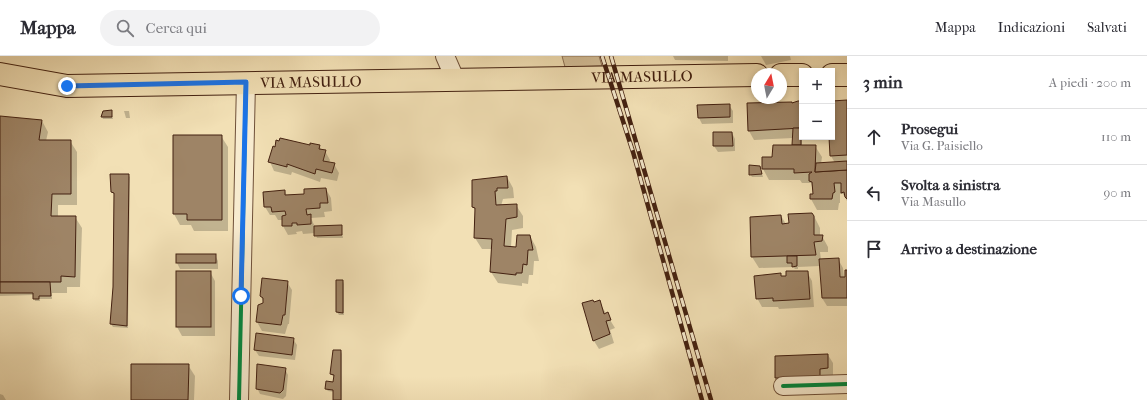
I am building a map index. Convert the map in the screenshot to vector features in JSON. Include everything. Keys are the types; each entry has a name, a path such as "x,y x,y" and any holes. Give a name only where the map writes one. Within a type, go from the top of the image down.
{"main road":[{"name":"VIA MASULLO","path":"0,74 67,86 751,75"},
{"path":"787,75 799,75"},
{"path":"835,75 847,75"}],"street":[{"path":"445,56 455,79"},
{"path":"239,400 246,82"},
{"path":"783,386 847,384"}],"shaded area":[{"path":"562,56 599,56 602,66 565,67"}],"building":[{"path":"847,100 847,155 830,156 829,140 835,140 835,101"},
{"path":"799,101 799,128 748,131 747,103 792,103"},
{"path":"730,104 730,117 698,118 697,105"},
{"path":"112,110 112,117 101,117 103,111"},
{"path":"0,116 42,120 39,140 71,140 71,194 52,194 51,216 76,216 75,277 61,276 61,282 0,282"},
{"path":"793,128 799,128 799,140 801,140 801,145 792,145"},
{"path":"713,132 732,132 733,146 713,146"},
{"path":"173,135 222,135 222,220 187,220 187,214 173,214"},
{"path":"280,138 310,145 310,143 320,145 319,149 326,150 323,161 335,163 332,173 316,169 315,174 287,164 287,167 268,162 273,146 275,147 276,140 279,141"},
{"path":"773,145 816,145 815,172 847,170 847,199 844,192 841,193 841,183 834,183 835,192 833,193 832,199 810,199 810,194 813,194 812,182 809,181 809,174 812,172 794,173 794,169 762,169 762,157 772,157"},
{"path":"847,161 847,170 815,172 816,163"},
{"path":"749,165 760,166 762,174 749,175"},
{"path":"110,174 129,174 127,326 110,324 113,287 114,193 111,192"},
{"path":"507,176 508,188 497,188 497,191 495,191 496,205 517,204 517,217 506,219 504,246 516,247 517,235 530,235 533,250 528,250 527,265 523,264 522,273 516,273 516,275 490,272 492,239 474,238 475,208 472,207 472,180"},
{"path":"326,188 328,203 320,203 320,208 306,209 307,215 311,214 311,224 297,225 297,223 292,223 292,226 282,226 282,216 286,215 285,211 272,212 271,207 264,207 263,192 285,190 285,195 304,194 304,189"},
{"path":"812,213 814,216 814,235 823,235 822,241 814,242 816,255 751,257 750,217 781,215 782,224 789,223 788,214"},
{"path":"342,225 342,235 314,236 314,226"},
{"path":"176,254 216,254 216,263 176,263"},
{"path":"787,256 797,256 797,266 792,267 792,263 787,263"},
{"path":"839,258 840,277 845,277 845,270 847,270 847,298 822,298 819,259"},
{"path":"176,271 211,271 211,327 176,327"},
{"path":"786,271 808,271 810,299 773,301 773,298 756,299 754,276 781,273 781,276 786,276"},
{"path":"262,278 288,281 285,315 283,315 281,325 256,322 258,305 263,303 263,298 260,296"},
{"path":"336,280 343,280 343,313 336,312"},
{"path":"0,282 50,282 51,296 39,296 39,299 33,299 33,293 0,293"},
{"path":"593,300 594,302 600,300 604,314 608,312 611,320 606,321 610,334 593,341 582,303"},
{"path":"256,333 294,338 292,355 254,350"},
{"path":"333,350 341,350 341,400 333,400 333,390 325,389 326,381 333,382 334,375 330,374"},
{"path":"828,354 828,368 820,369 820,379 775,378 775,356"},
{"path":"131,364 189,364 188,400 131,400"},
{"path":"257,364 286,368 283,390 280,393 256,389"}],"railway":[{"path":"602,56 633,152 702,400"},
{"path":"611,56 711,400"}],"cycle path":[{"path":"239,400 246,82"},
{"path":"783,386 847,384"}],"route":[{"path":"67,86 246,82 241,296"}]}
